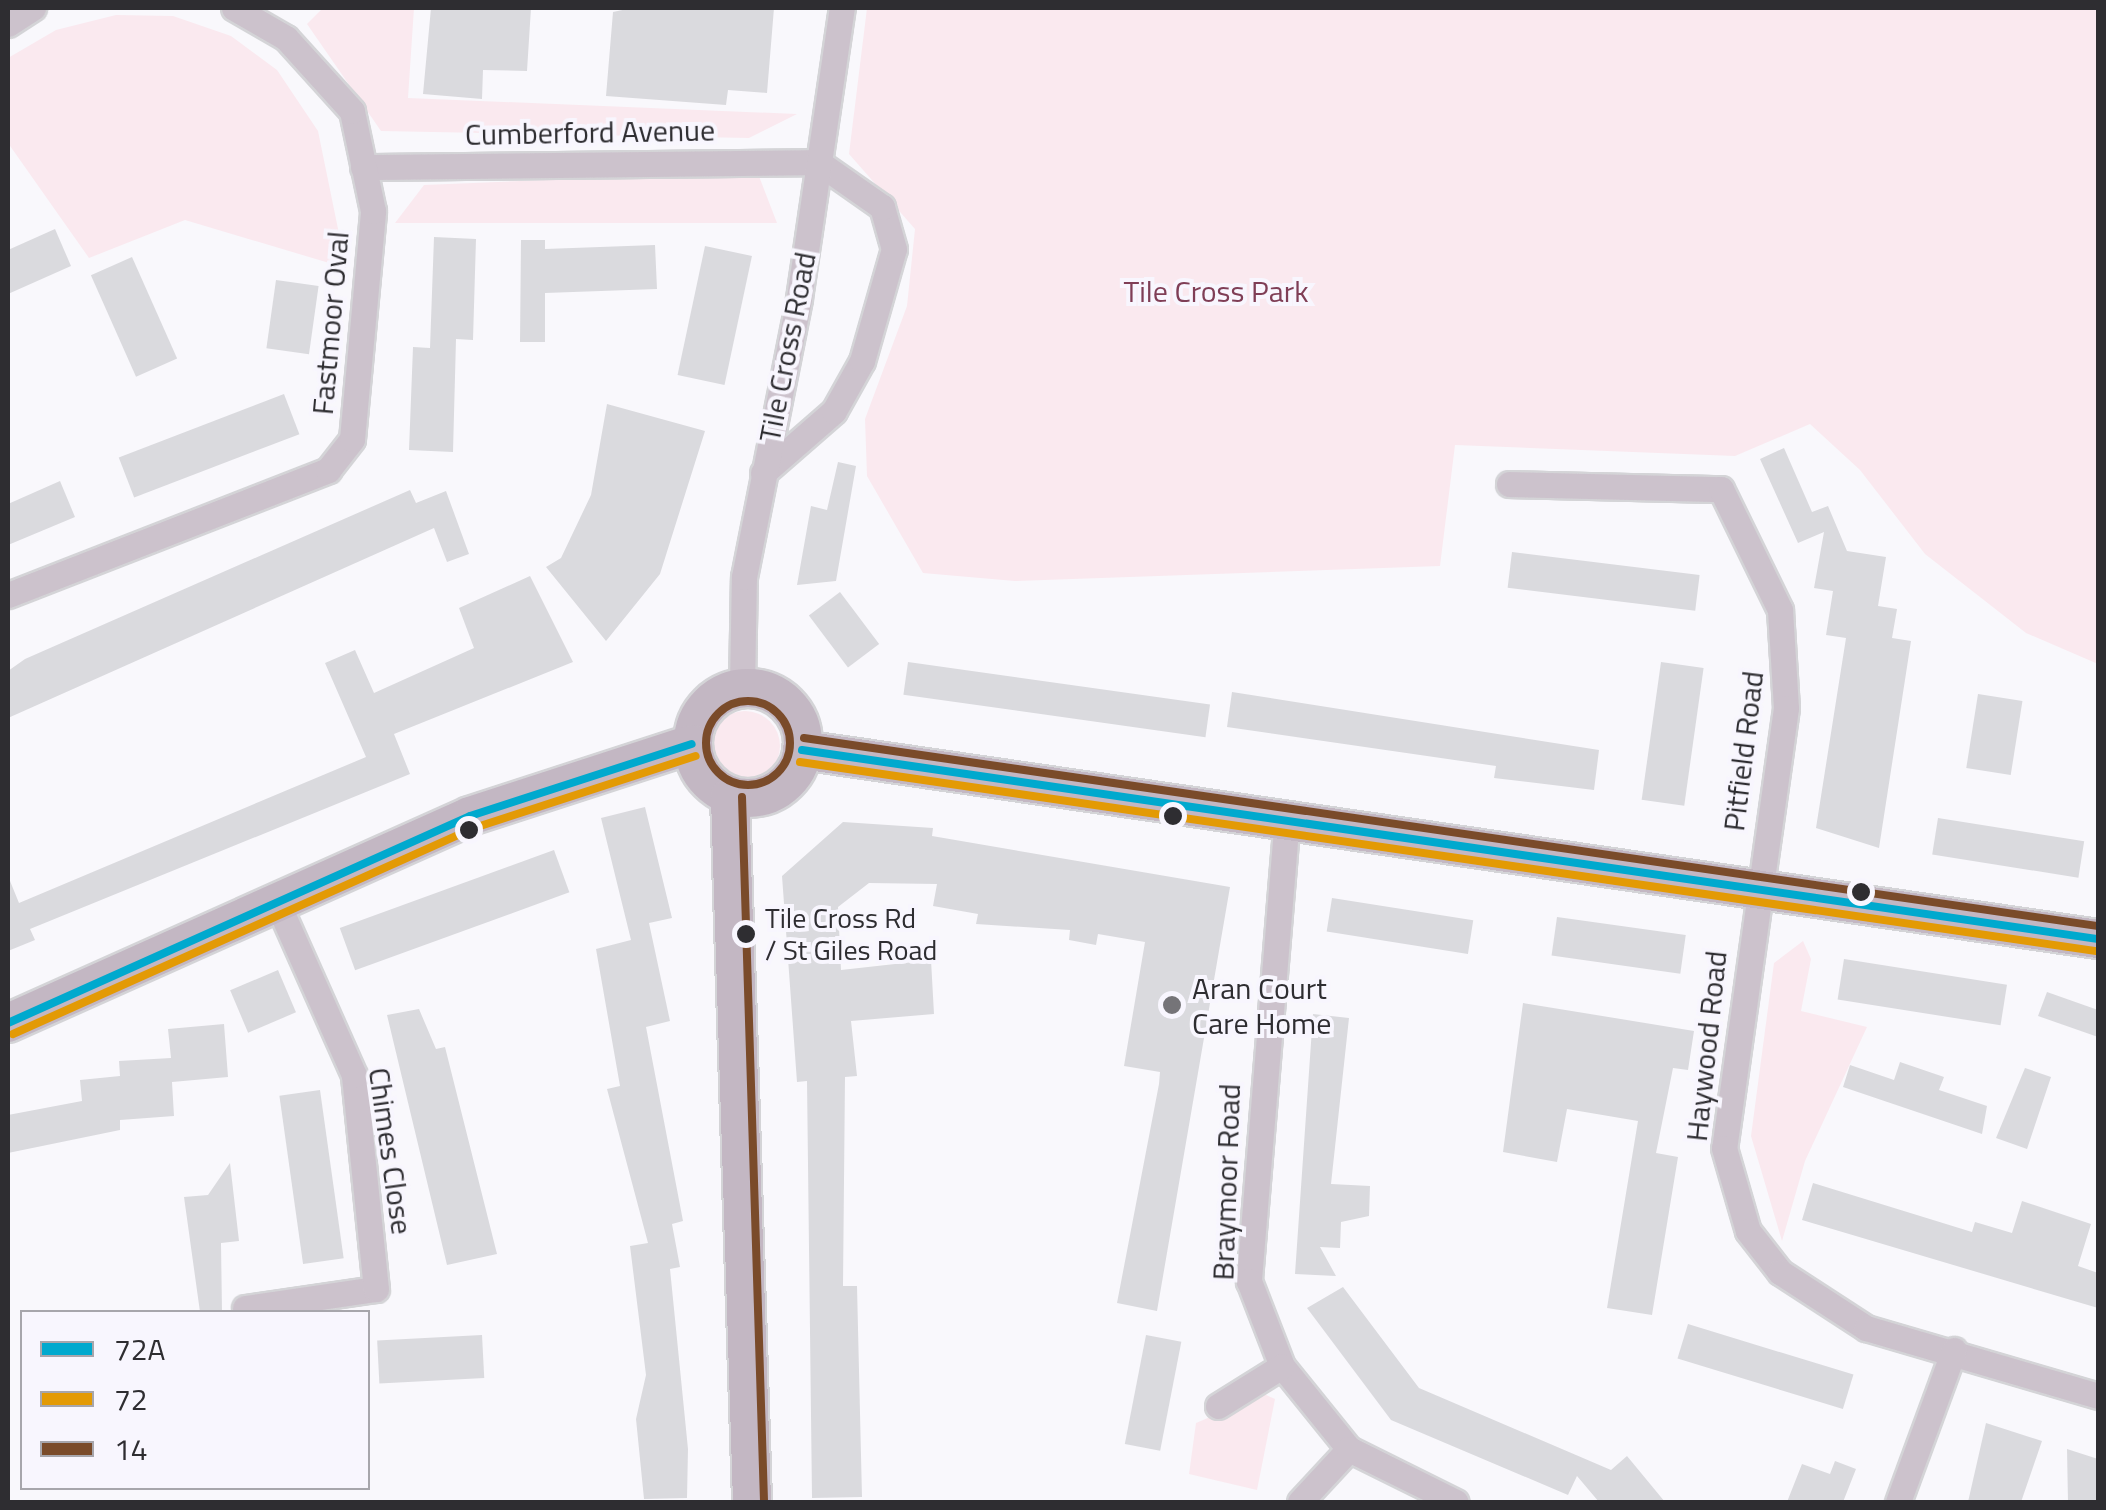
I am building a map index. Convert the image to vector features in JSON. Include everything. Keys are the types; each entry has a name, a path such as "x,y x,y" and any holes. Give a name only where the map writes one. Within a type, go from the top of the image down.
{"street":[{"path":"8,24 33,8"},
{"name":"Fastmoor Oval","path":"8,595 340,460 352,439 372,269 364,168 352,110 286,38 234,8"},
{"name":"Tile Cross Road","path":"742,687 744,577 842,8"},
{"path":"762,474 834,411 862,361 894,249 882,207 818,162"},
{"name":"Cumberford Avenue","path":"364,168 818,162"},
{"name":"Pitfield Road","path":"1509,484 1720,489 1788,640 1757,887"},
{"path":"730,797 780,787 802,750 788,704 742,687 708,705 692,744 704,775 730,797 752,1502"},
{"path":"8,1023 470,816 692,744"},
{"path":"802,750 1288,817 2098,938"},
{"name":"Braymoor Road","path":"1288,817 1249,1281 1282,1366 1349,1449"},
{"name":"Haywood Road","path":"1757,887 1724,1148 1735,1208 1780,1272 1825,1306 1866,1328 1954,1350 2098,1396"},
{"name":"Chimes Close","path":"245,1308 376,1289 354,1076 278,904"},
{"path":"1898,1502 1954,1350"},
{"path":"1218,1406 1282,1366"},
{"path":"1300,1502 1349,1449 1456,1502"}],"green space":[{"path":"323,8 414,8 408,98 797,114 749,138 381,131 307,24"},
{"name":"Tile Cross Park","path":"867,8 2098,8 2098,664 2026,633 1925,554 1860,470 1810,424 1735,456 1455,445 1440,566 1015,581 923,573 867,476 865,419 907,306 915,229 849,154"},
{"path":"116,15 173,16 231,36 277,70 318,131 346,268 185,220 89,258 8,143 8,58 56,30"},
{"path":"757,171 777,223 395,223 424,185"},
{"path":"745,711 759,713 770,721 778,732 778,760 770,771 759,779 745,781 731,779 720,771 712,760 710,746 712,732 720,721 731,713"},
{"path":"1803,941 1811,959 1801,1011 1867,1027 1805,1161 1782,1241 1751,1136 1774,963"},
{"path":"1264,1394 1275,1399 1257,1490 1189,1474 1196,1423"}],"building":[{"path":"431,8 531,8 527,71 483,70 482,99 423,94"},
{"path":"632,8 774,8 767,93 728,90 726,105 606,96 613,12"},
{"path":"55,229 71,266 8,294 8,250"},
{"path":"434,237 476,239 473,340 456,339 453,452 409,450 413,347 430,348"},
{"path":"521,240 545,240 545,249 655,245 657,289 545,293 545,342 520,342"},
{"path":"705,246 752,256 725,385 678,375"},
{"path":"132,257 177,358 136,377 91,275"},
{"path":"276,280 319,286 309,354 266,348"},
{"path":"284,394 299,434 134,498 119,457"},
{"path":"607,404 705,431 660,574 606,641 546,567 561,558 591,495"},
{"path":"1784,448 1812,512 1828,506 1847,551 1886,557 1878,606 1897,609 1892,638 1911,641 1879,848 1816,828 1846,638 1826,635 1833,591 1814,588 1824,532 1798,543 1760,459"},
{"path":"838,462 856,466 836,581 797,585 811,506 827,510"},
{"path":"60,481 75,517 8,545 8,504"},
{"path":"410,490 416,503 446,491 469,554 447,562 434,528 8,718 8,671 25,659"},
{"path":"1512,552 1700,575 1695,611 1508,588"},
{"path":"530,576 573,662 394,734 410,774 30,929 35,940 8,951 8,876 19,903 366,757 325,663 355,650 374,693 474,648 459,608"},
{"path":"840,592 879,644 848,667 809,615"},
{"path":"908,662 1210,704 1205,737 903,695"},
{"path":"1661,662 1704,668 1684,806 1642,800"},
{"path":"1232,692 1599,750 1594,790 1494,778 1496,766 1227,727"},
{"path":"1978,694 2022,701 2011,775 1966,768"},
{"path":"645,807 672,918 649,923 670,1021 646,1027 683,1221 672,1224 680,1267 670,1269 688,1449 687,1498 644,1499 636,1419 646,1375 630,1246 648,1243 607,1089 620,1086 596,949 631,940 601,818"},
{"path":"1938,818 2084,841 2078,878 1932,855"},
{"path":"843,822 933,828 932,836 1230,887 1157,1311 1117,1303 1160,1072 1124,1066 1145,942 1098,934 1096,945 1069,940 1070,930 976,924 978,914 933,906 937,884 869,883 838,907 841,970 931,960 934,1014 851,1021 857,1076 845,1077 843,1286 857,1286 862,1497 812,1498 807,1081 797,1082 782,876"},
{"path":"554,850 569,892 355,970 340,928"},
{"path":"1332,898 1473,920 1468,954 1327,932"},
{"path":"1557,917 1686,935 1680,974 1552,956"},
{"path":"1844,959 2007,985 2001,1025 1838,999"},
{"path":"278,970 296,1012 248,1033 230,990"},
{"path":"2047,992 2098,1010 2098,1037 2038,1016"},
{"path":"1523,1003 1694,1031 1688,1070 1673,1068 1656,1153 1678,1157 1652,1315 1607,1308 1638,1121 1567,1109 1557,1162 1503,1152"},
{"path":"419,1009 436,1049 445,1047 497,1254 447,1265 387,1015"},
{"path":"1313,1014 1349,1018 1331,1184 1370,1186 1369,1216 1341,1222 1340,1248 1320,1247 1336,1276 1295,1274"},
{"path":"224,1024 228,1077 172,1082 174,1116 120,1120 120,1130 8,1153 8,1115 82,1101 80,1080 120,1076 119,1061 171,1058 168,1029"},
{"path":"1900,1062 1944,1077 1939,1090 1987,1106 1982,1134 1843,1087 1850,1065 1894,1080"},
{"path":"2025,1068 2051,1077 2027,1149 1996,1138"},
{"path":"320,1090 344,1258 303,1264 279,1096"},
{"path":"230,1163 239,1241 221,1243 222,1310 200,1310 184,1197 208,1195"},
{"path":"1813,1183 1972,1232 1975,1222 2012,1233 2022,1201 2091,1224 2078,1266 2098,1273 2098,1308 1802,1220"},
{"path":"1343,1287 1419,1388 1611,1470 1627,1456 1665,1502 1599,1502 1577,1476 1568,1495 1391,1420 1307,1308"},
{"path":"1688,1324 1853,1375 1843,1409 1677,1358"},
{"path":"482,1335 484,1378 379,1383 377,1340"},
{"path":"1146,1335 1181,1342 1160,1451 1125,1444"},
{"path":"1986,1423 2042,1441 2021,1502 1968,1502"},
{"path":"2067,1449 2098,1459 2098,1502 2068,1502"},
{"path":"1835,1461 1856,1469 1843,1502 1787,1502 1802,1464 1830,1474"}],"transit line":[{"name":"14","path":"748,701 764,704 778,713 787,727 790,743 787,759 778,773 764,782 748,785 732,782 718,773 709,759 706,743 709,727 718,713 732,704 748,701"},
{"name":"14","path":"804,738 2098,926"},
{"name":"72A","path":"8,1023 470,816 692,744"},
{"name":"72A","path":"802,750 2098,939"},
{"name":"72","path":"13,1034 474,828 696,756"},
{"name":"72","path":"800,762 2096,951"},
{"name":"14","path":"742,797 764,1502"}],"place":[{"name":"Tile Cross Rd / St Giles Road","path":"746,934"},
{"name":"Aran Court Care Home","path":"1172,1005"}]}
